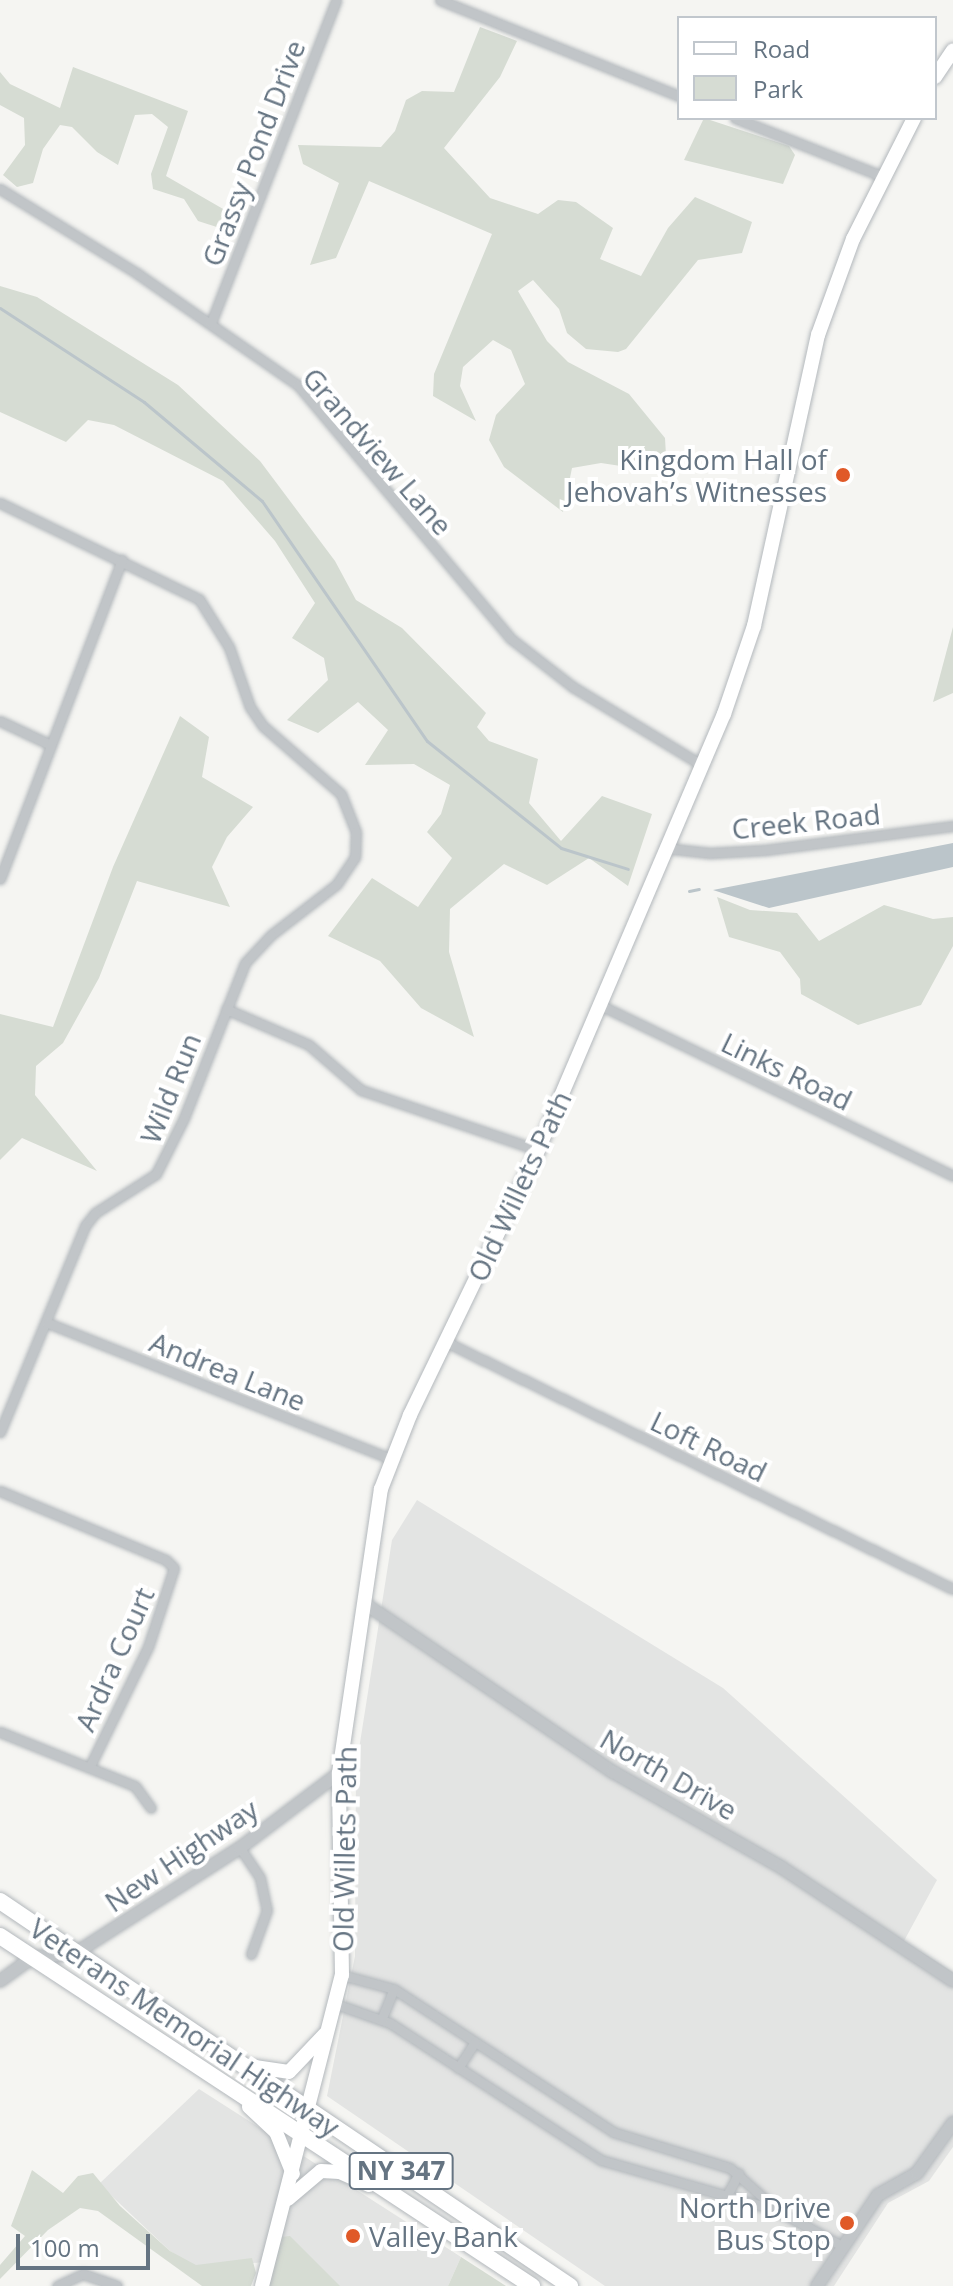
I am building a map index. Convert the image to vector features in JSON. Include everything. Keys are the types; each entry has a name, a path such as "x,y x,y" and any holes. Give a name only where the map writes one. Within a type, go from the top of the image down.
{"highway":[{"name":"Veterans Memorial Highway","path":"0,1901 74,1954 570,2286"},
{"name":"Veterans Memorial Highway","path":"0,1936 532,2286"}],"main road":[{"path":"937,74 953,50"},
{"name":"Old Willets Path","path":"262,2286 342,1975 339,1773 381,1489 392,1459 538,1150 602,1006 702,765 754,626 818,335 853,239 913,120"},
{"path":"240,2065 289,2072 331,2027"},
{"path":"219,2080 276,2132 293,2174"},
{"path":"285,2202 311,2175 326,2171 397,2198"}],"street":[{"name":"Grassy Pond Drive","path":"211,323 336,0"},
{"path":"440,0 677,95"},
{"path":"740,120 884,177"},
{"name":"Grandview Lane","path":"0,189 211,323 298,385 510,638 573,687 702,765"},
{"name":"Wild Run","path":"0,503 199,599 229,647 250,707 263,726 333,785 351,812 355,857 337,884 271,935 245,963 166,1159 141,1186 95,1213 85,1226 48,1323 0,1432"},
{"path":"0,879 122,560"},
{"path":"0,721 51,745"},
{"name":"Creek Road","path":"665,848 710,853 765,850 953,826"},
{"name":"Links Road","path":"602,1006 953,1176"},
{"path":"226,1009 309,1045 361,1090 538,1150"},
{"name":"Andrea Lane","path":"48,1323 392,1459"},
{"name":"Loft Road","path":"446,1342 953,1589"},
{"name":"Ardra Court","path":"0,1491 166,1560 174,1568 148,1647 90,1766"},
{"name":"North Drive","path":"364,1603 613,1772 781,1867 953,1981"},
{"path":"0,1732 135,1786 151,1808"},
{"name":"New Highway","path":"33,1957 74,1954 240,1848 339,1773"},
{"path":"240,1848 260,1878 267,1910 251,1954"},
{"path":"0,1981 33,1957"},
{"path":"342,1975 394,1989 613,2132 739,2173 777,2210"},
{"path":"382,2018 394,1989"},
{"path":"336,2004 382,2018 601,2160 777,2210 842,2246"},
{"path":"458,2068 475,2042"},
{"path":"817,2286 878,2195 927,2163 953,2123"},
{"path":"726,2197 739,2173"},
{"path":"57,2286 83,2274 117,2286"}],"shaded area":[{"path":"953,843 953,867 769,908 713,890"},
{"path":"417,1500 723,1688 937,1880 904,1941 953,1972 953,2147 929,2181 888,2203 834,2286 605,2286 327,2096 355,1956 356,1768 392,1540"},
{"path":"199,2089 461,2257 448,2286 329,2286 287,2260 196,2268 170,2251 99,2184"}],"green space":[{"path":"480,27 517,41 500,77 444,148 490,198 538,214 558,200 576,202 613,228 600,259 641,276 668,228 695,197 752,222 742,253 698,260 626,349 618,352 586,349 567,333 559,309 533,280 518,291 547,341 568,362 629,394 665,438 667,473 601,463 572,468 563,512 504,467 489,440 496,415 525,384 511,350 493,340 463,367 460,386 476,421 433,396 434,374 492,234 369,181 336,258 310,265 339,183 303,164 298,145 381,147 395,131 406,100 422,91 454,92"},
{"path":"73,67 188,111 166,176 237,217 223,229 198,221 184,199 153,189 151,174 168,127 152,114 135,115 118,165 97,152 72,127 60,125 43,149 33,183 17,187 3,175 25,145 24,118 0,105 0,72 10,84 60,108"},
{"path":"703,120 789,146 795,155 783,184 684,160"},
{"path":"0,286 37,297 178,385 260,461 335,561 356,600 402,628 486,713 477,727 489,741 538,759 529,803 561,841 602,796 652,814 628,886 589,858 547,885 504,864 450,909 449,952 474,1037 421,1008 380,961 328,936 372,878 418,907 452,858 427,832 441,814 450,785 414,764 365,765 388,730 358,702 318,733 287,720 328,680 324,658 292,638 315,603 275,541 223,481 114,425 88,420 66,442 0,412"},
{"path":"953,627 953,693 933,702"},
{"path":"180,716 209,737 202,777 253,807 227,837 212,867 230,907 137,881 99,978 63,1043 36,1066 35,1095 97,1171 22,1138 0,1160 0,1014 53,1027 113,867"},
{"path":"717,897 750,910 797,913 819,941 884,905 933,919 953,917 953,946 921,1005 858,1025 801,994 800,979 780,952 729,937"},
{"path":"32,2170 63,2193 78,2176 93,2173 120,2206 170,2251 196,2265 252,2258 256,2273 251,2286 202,2286 98,2211 80,2208 48,2230 0,2279 0,2265 25,2236 11,2226"},
{"path":"290,2236 340,2286 266,2286 281,2237"},
{"path":"461,2257 506,2286 448,2286"}],"waterway":[{"path":"0,308 144,402 262,501 427,741 561,848 628,869"},
{"path":"689,891 699,889"}],"place":[{"name":"Kingdom Hall of Jehovah’s Witnesses","path":"843,475"},
{"name":"North Drive Bus Stop","path":"847,2223"},
{"name":"Valley Bank","path":"353,2236"}]}
